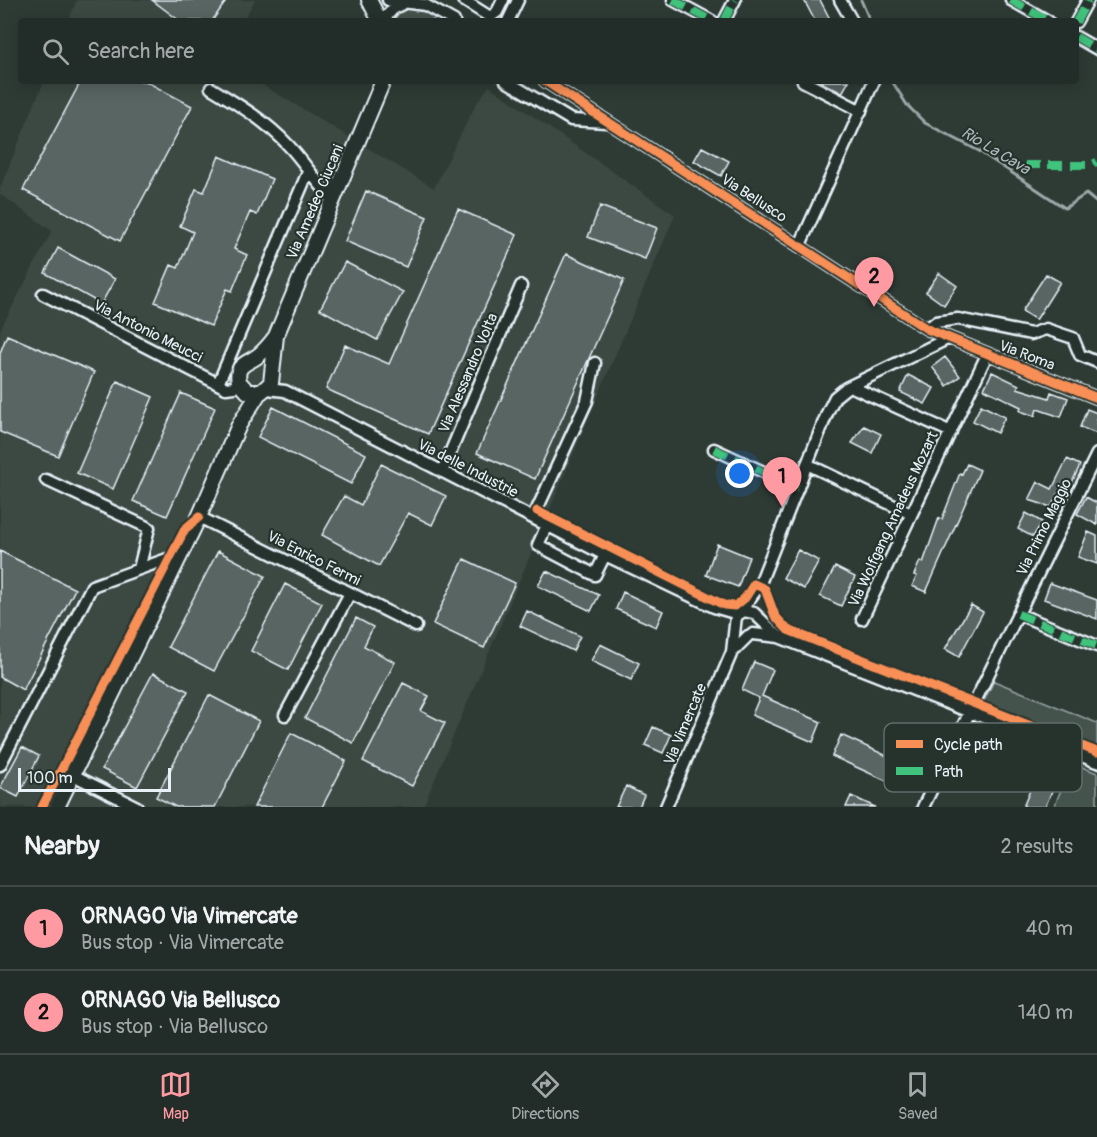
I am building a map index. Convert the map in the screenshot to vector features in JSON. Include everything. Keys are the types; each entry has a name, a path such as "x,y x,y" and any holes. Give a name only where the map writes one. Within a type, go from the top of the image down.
{"main road":[{"path":"369,0 379,18"},
{"name":"Via Amedeo Ciucani","path":"57,807 200,517 239,425 267,382 276,336 382,84"},
{"name":"Via Amedeo Ciucani","path":"239,425 242,386 238,379 240,369 245,361 255,358 276,336"},
{"path":"242,386 249,392 267,382 265,361 255,358"}],"street":[{"path":"388,0 430,7 449,18"},
{"path":"463,0 490,17 497,12 503,0"},
{"path":"509,18 518,0"},
{"path":"673,0 706,18"},
{"path":"726,18 735,0"},
{"path":"840,0 850,18"},
{"path":"1011,0 1043,18"},
{"path":"1078,18 1088,0"},
{"path":"384,18 404,3"},
{"path":"1079,39 1097,49"},
{"path":"511,84 571,120 609,122"},
{"name":"Via Bellusco","path":"550,84 927,329 947,339"},
{"path":"809,84 861,111"},
{"path":"800,245 873,84"},
{"path":"211,88 252,113 289,146 308,172 333,199"},
{"name":"Via Amedeo Ciucani","path":"218,384 308,172"},
{"name":"Via Alessandro Volta","path":"442,472 521,286"},
{"name":"Via Antonio Meucci","path":"43,294 218,384 229,389 242,386"},
{"path":"927,329 936,322 958,318 1031,334 1046,329 1073,338 1080,356 1097,362"},
{"path":"947,339 850,386 832,401 759,586 734,619 735,629 740,635 779,637 997,723"},
{"name":"Via Roma","path":"947,339 1097,398"},
{"name":"Via Wolfgang Amadeus Mozart","path":"862,619 984,361"},
{"path":"533,518 587,400 595,363"},
{"name":"Via delle Industrie","path":"267,382 605,555 714,607 739,613"},
{"name":"Via Wolfgang Amadeus Mozart","path":"850,386 951,432"},
{"path":"714,449 798,488"},
{"name":"Via Primo Maggio","path":"964,723 1097,454"},
{"path":"807,464 911,514"},
{"path":"46,480 149,528 139,569"},
{"name":"Via Enrico Fermi","path":"200,517 416,626"},
{"path":"547,525 538,545 585,570 595,575 605,555"},
{"path":"0,765 92,586 181,554"},
{"path":"285,715 350,593"},
{"path":"739,613 748,611 755,614 779,637"},
{"path":"750,635 759,626 755,614"},
{"path":"1018,614 1097,646"},
{"name":"Via Vimercate","path":"666,807 732,652 735,629"},
{"name":"Via Vimercate","path":"732,652 750,635"},
{"path":"1082,756 1097,762"},
{"path":"73,775 137,807"},
{"name":"Via Primo Maggio","path":"923,807 930,792"}],"shaded area":[{"path":"77,0 255,0 245,18 69,18"},
{"path":"412,7 421,7 436,15 435,18 396,18 399,12"},
{"path":"43,84 261,84 434,188 476,104 489,86 675,215 423,807 0,807 0,330 52,231 0,194 0,188"},
{"path":"994,681 1097,723 1097,748 1082,742 1082,723 1034,723 983,703"},
{"path":"1082,767 1097,773 1097,807 1054,807 1060,792 1082,792"}],"building":[{"path":"152,0 227,0 214,18 176,18"},
{"path":"804,0 820,0 829,18 813,18"},
{"path":"79,84 151,84 192,106 120,241 23,190"},
{"path":"825,84 847,84 842,93"},
{"path":"702,147 729,161 721,176 694,161"},
{"path":"219,156 272,179 257,215 250,212 234,249 247,255 232,291 227,289 211,326 155,302 171,265 178,268 193,232 180,226 196,189 204,192"},
{"path":"366,191 427,217 406,267 345,241"},
{"path":"600,206 657,228 645,259 588,237"},
{"path":"458,209 517,235 428,434 326,389 345,345 389,364"},
{"path":"58,248 115,279 101,304 45,273"},
{"path":"566,254 624,280 535,479 477,453"},
{"path":"345,262 403,292 377,340 320,309"},
{"path":"939,273 957,286 944,305 926,292"},
{"path":"1046,274 1060,282 1036,320 1022,311"},
{"path":"7,335 94,372 58,456 0,432 0,353"},
{"path":"945,357 960,376 947,386 932,367"},
{"path":"992,372 1019,385 1017,388 1049,398 1051,392 1068,398 1061,417 1037,409 1035,416 1020,411 1021,407 984,389"},
{"path":"908,375 934,388 925,404 900,392"},
{"path":"117,381 153,397 113,489 77,473"},
{"path":"181,393 215,408 167,516 133,501"},
{"path":"981,405 1005,417 997,433 973,421"},
{"path":"273,407 366,454 351,484 258,437"},
{"path":"1087,409 1097,413 1097,434 1080,427"},
{"path":"864,426 881,434 872,453 852,443"},
{"path":"1067,459 1080,465 1070,487 1063,484 1051,507 1029,500 1038,482 1052,489"},
{"path":"381,464 446,496 432,525 408,513 379,566 322,535 344,496 361,505"},
{"path":"967,464 980,470 926,592 912,586 917,576 914,575 920,561 923,563 939,518 942,519 960,473 962,474"},
{"path":"1086,497 1097,503 1097,525 1077,514"},
{"path":"1026,513 1042,522 1033,537 1018,529"},
{"path":"1088,532 1097,536 1097,564 1078,557"},
{"path":"717,544 749,557 738,587 706,575"},
{"path":"798,550 819,561 804,589 783,578"},
{"path":"0,551 75,589 23,690 0,677"},
{"path":"218,551 265,576 214,671 168,647"},
{"path":"464,559 515,583 484,648 433,624"},
{"path":"835,567 855,577 841,606 820,596"},
{"path":"546,571 599,595 591,611 538,586"},
{"path":"1050,583 1097,600 1097,619 1044,599"},
{"path":"285,584 322,603 288,670 251,651"},
{"path":"623,592 663,611 656,627 616,609"},
{"path":"971,605 983,612 959,657 945,649"},
{"path":"527,611 580,636 573,651 520,626"},
{"path":"356,618 373,627 364,646 395,662 353,743 305,718"},
{"path":"600,644 639,663 631,680 591,661"},
{"path":"754,662 773,670 762,696 821,722 813,742 752,715 759,698 742,690"},
{"path":"153,673 188,691 137,787 102,769"},
{"path":"403,683 429,696 421,711 445,723 412,786 363,761"},
{"path":"209,695 259,721 215,807 176,807 156,797"},
{"path":"653,727 671,735 663,753 645,745"},
{"path":"291,733 346,761 322,807 254,807"},
{"path":"841,735 884,755 884,780 832,756"},
{"path":"22,747 39,756 18,797 0,788"},
{"path":"626,786 644,795 639,807 616,807"},
{"path":"1029,792 1052,792 1045,807 1023,807"},
{"path":"851,796 875,807 846,807"}],"waterway":[{"name":"Rio La Cava","path":"861,0 869,18"},
{"name":"Rio La Cava","path":"894,84 907,105 925,123 979,151 1065,208 1086,194 1097,203"}],"marked path":[{"path":"673,0 706,18"},
{"path":"726,18 735,0"},
{"path":"1011,0 1043,18"},
{"path":"1078,18 1088,0"},
{"path":"1079,39 1097,49"},
{"path":"1025,165 1090,165 1097,162"},
{"path":"714,449 798,488"},
{"path":"1018,614 1097,646"}],"cycle path":[{"path":"550,84 927,329 1097,398"},
{"path":"537,511 724,605 735,606 745,598 754,584 765,589 775,616 788,630 1024,723"},
{"path":"42,807 185,529 199,517"},
{"path":"1082,746 1097,752"}],"place":[{"name":"ORNAGO Via Bellusco","path":"874,307"},
{"name":"ORNAGO Via Vimercate","path":"782,507"}]}
